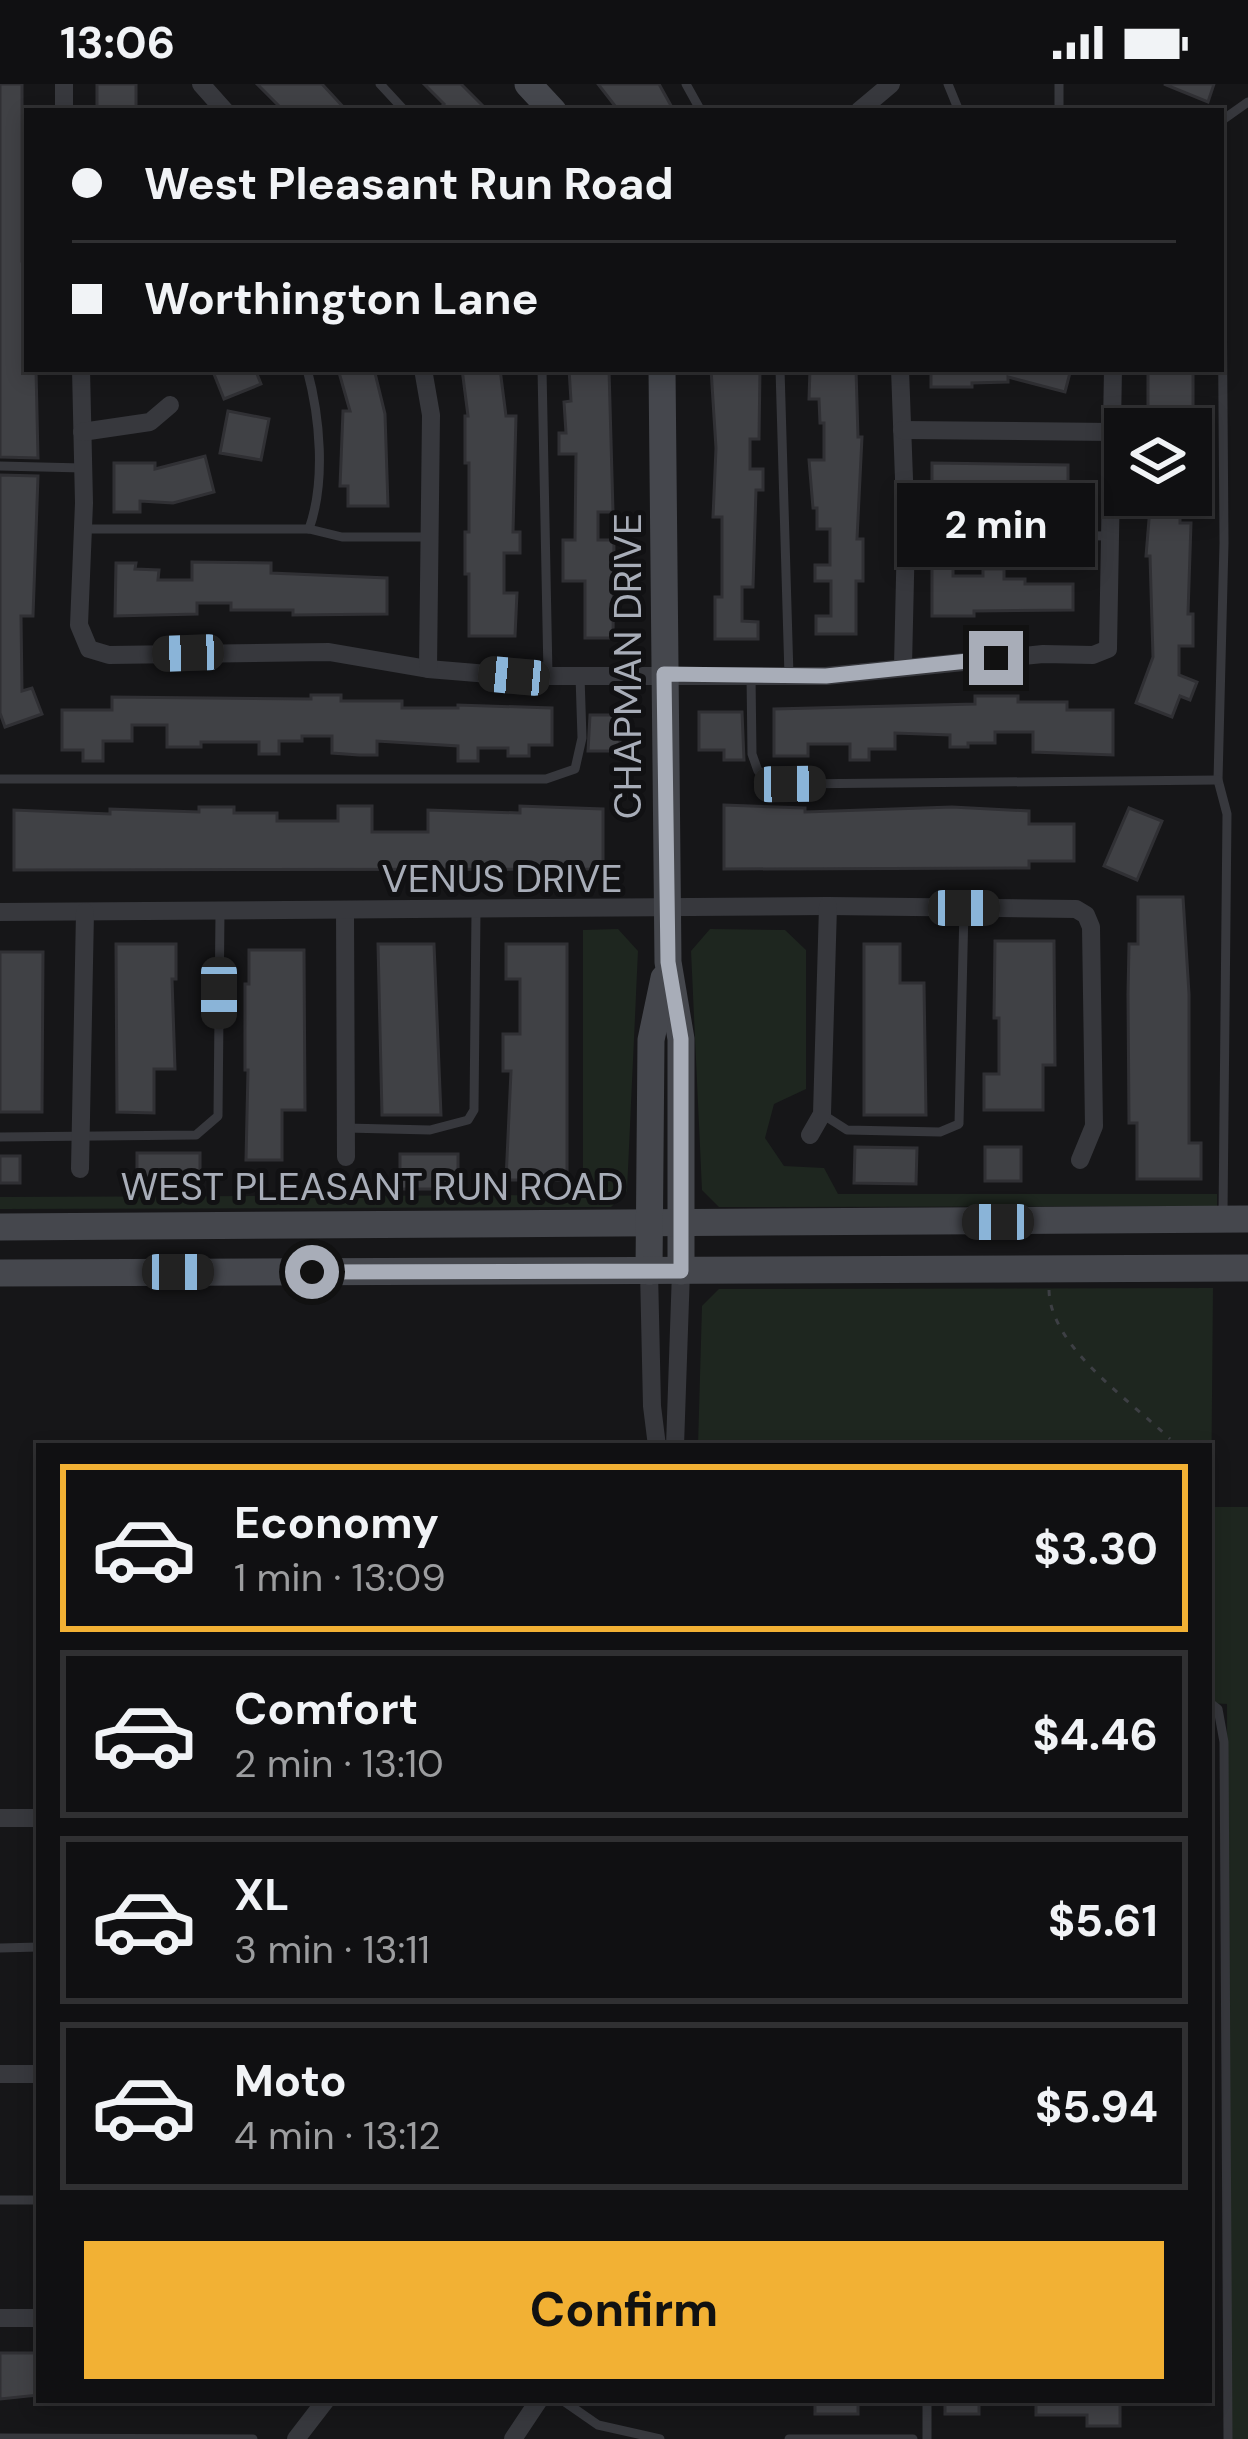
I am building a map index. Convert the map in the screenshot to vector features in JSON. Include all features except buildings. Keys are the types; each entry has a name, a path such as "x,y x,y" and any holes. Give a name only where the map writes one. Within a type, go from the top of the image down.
{"main road":[{"path":"528,84 551,108"},
{"name":"CHAPMAN DRIVE","path":"662,372 668,962 681,1039 681,1271"},
{"name":"CHAPMAN DRIVE","path":"650,1271 651,1040 668,962"},
{"path":"0,1273 1240,1268 1234,1219"},
{"name":"WEST PLEASANT RUN ROAD","path":"0,1227 1234,1219"},
{"path":"311,1225 312,1272"}],"street":[{"path":"863,108 892,84"},
{"path":"81,372 79,625 88,649 109,655 329,652 428,670 548,676 826,676 1042,654 1093,655 1108,649 1111,516"},
{"path":"424,372 431,415 428,670"},
{"path":"900,372 906,534 903,666"},
{"path":"1112,408 1113,372"},
{"path":"82,432 150,422 170,405"},
{"path":"902,430 1104,432"},
{"path":"810,1136 821,1114 828,906"},
{"name":"VENUS DRIVE","path":"0,913 828,906 1076,909 1086,915 1091,927 1094,1126 1080,1160"},
{"path":"345,911 346,1157"},
{"path":"80,1168 85,912"},
{"name":"CHAPMAN DRIVE","path":"650,1271 652,1406 658,1443"},
{"name":"CHAPMAN DRIVE","path":"675,1443 681,1271"},
{"path":"0,1819 36,1818"},
{"path":"0,2074 36,2074"},
{"path":"0,2318 36,2318"},
{"path":"296,2439 324,2403"},
{"path":"513,2439 537,2403"}],"lane":[{"path":"380,84 402,108"},
{"path":"308,372 316,405 316,507 309,529"},
{"path":"542,372 548,676"},
{"path":"780,372 789,676"},
{"path":"1223,372 1218,780 1220,802 1227,814 1234,1219"},
{"path":"0,466 83,468"},
{"path":"83,529 309,529 342,537 430,537"},
{"path":"906,534 1111,536"},
{"path":"751,675 752,754 758,771 790,784 1218,780"},
{"path":"0,779 546,779 574,769 582,738 580,676"},
{"path":"821,1114 847,1130 940,1132 959,1124 964,908"},
{"path":"346,1128 430,1130 468,1120 474,1109 476,911"},
{"path":"0,1137 196,1135 218,1116 220,912"},
{"path":"1212,1704 1219,1709 1224,1742 1228,2439"},
{"path":"0,1948 36,1948"},
{"path":"1212,2006 1226,2006"},
{"path":"0,2200 36,2200"},
{"path":"566,2403 598,2425 660,2439"},
{"path":"927,2403 927,2439"},
{"path":"0,2438 254,2439"},
{"path":"789,2439 914,2439"}],"path":[{"path":"1048,1270 1049,1309 1066,1341 1171,1439"}],"shaded area":[{"path":"618,929 638,951 627,1191 611,1207 0,1209 0,1197 583,1195 583,930"},
{"path":"710,929 785,930 806,950 806,1089 774,1104 765,1138 784,1166 824,1168 838,1194 1217,1194 1217,1206 719,1207 702,1190 691,951"},
{"path":"1213,1288 1212,1443 698,1443 702,1306 719,1289"},
{"path":"1212,1507 1248,1507 1248,2439 1229,2439 1227,1704 1212,1703"}],"route":[{"path":"312,1272 681,1271 681,1039 668,962 664,674 826,676 996,658"}]}
